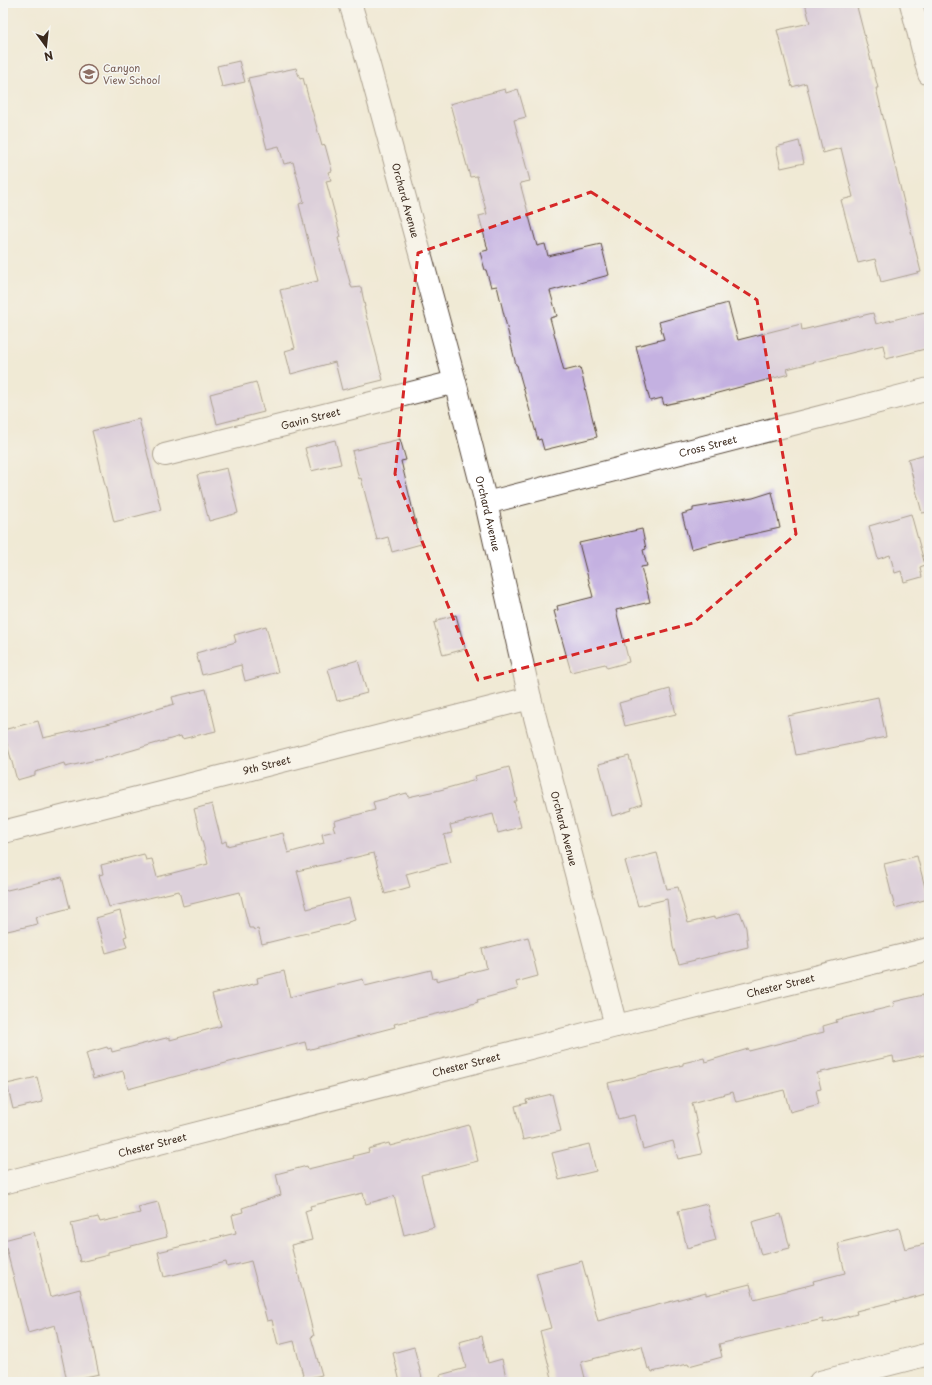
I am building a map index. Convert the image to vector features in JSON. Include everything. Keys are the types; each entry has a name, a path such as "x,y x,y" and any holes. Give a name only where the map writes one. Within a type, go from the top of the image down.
{"street":[{"name":"Orchard Avenue","path":"350,3 368,62 455,382 486,503 530,698 616,1026"},
{"path":"911,3 929,74"},
{"name":"Gavin Street","path":"165,455 455,382"},
{"name":"Cross Street","path":"486,503 929,389"},
{"name":"9th Street","path":"3,832 530,698"},
{"name":"Chester Street","path":"3,1183 616,1026 929,949"},
{"path":"820,1382 929,1354"}],"highlighted area":[{"path":"591,192 757,300 796,534 693,623 478,680 395,474 418,253"}],"building":[{"path":"805,3 856,3 878,88 876,88 921,272 881,282 875,259 858,263 841,200 853,197 841,148 823,153 806,83 792,87 777,30 810,23"},
{"path":"239,61 245,82 222,87 217,66"},
{"path":"296,68 300,79 303,78 322,146 325,145 332,171 328,172 331,180 326,181 341,237 338,238 351,286 352,288 361,287 364,307 383,380 342,390 335,362 291,374 285,351 295,348 280,290 318,281 299,204 304,202 293,162 284,164 279,146 267,149 248,78"},
{"path":"505,89 506,93 518,89 526,117 514,120 530,181 520,183 537,246 545,244 548,256 601,244 609,275 550,291 557,316 550,318 564,371 580,367 597,437 544,450 541,439 538,440 516,365 497,286 491,287 480,252 488,250 479,216 487,214 477,176 470,177 450,104"},
{"path":"799,141 804,163 781,168 776,147"},
{"path":"728,303 738,340 801,324 802,330 873,313 876,324 925,312 929,326 929,348 886,359 883,345 787,369 789,374 710,395 664,405 662,398 650,401 636,346 664,339 659,322"},
{"path":"256,382 264,412 217,424 210,394"},
{"path":"139,419 161,510 114,522 92,431"},
{"path":"400,439 406,460 401,461 421,544 392,552 388,537 377,540 361,478 359,479 352,451"},
{"path":"335,440 341,464 311,471 305,448"},
{"path":"929,453 929,512 922,513 908,459"},
{"path":"227,468 238,513 209,521 197,475"},
{"path":"772,492 780,528 691,549 682,514 693,511 693,508 753,498"},
{"path":"911,514 925,565 920,567 922,577 904,582 901,571 895,573 890,555 878,559 869,526"},
{"path":"642,529 646,549 643,550 647,566 641,567 650,602 616,610 629,662 607,668 605,664 571,672 554,611 558,610 557,606 593,597 579,543"},
{"path":"456,615 465,649 443,655 434,623 437,622 437,620"},
{"path":"266,626 278,672 245,681 241,665 202,675 196,653 236,642 234,635"},
{"path":"358,660 367,693 337,701 328,669"},
{"path":"206,689 216,731 182,739 181,736 109,757 65,767 64,763 35,772 35,775 17,780 3,730 38,721 43,738 107,724 174,704 172,697"},
{"path":"670,689 676,714 625,726 619,703"},
{"path":"878,697 886,737 796,755 788,716"},
{"path":"629,756 642,804 631,808 632,810 612,816 599,764"},
{"path":"509,767 517,801 514,801 521,827 498,833 493,814 450,825 452,833 444,835 451,862 406,874 410,887 385,894 374,853 297,871 307,909 349,898 355,920 348,923 262,944 258,929 254,930 253,928 249,928 240,892 183,906 179,891 109,907 99,875 103,874 101,865 144,854 146,860 152,859 157,877 208,864 194,809 212,804 222,843 226,841 227,846 283,833 288,853 324,843 322,834 335,831 333,826 335,825 334,821 375,810 373,802 407,793 408,797 440,790 476,780 475,776"},
{"path":"657,853 667,889 678,887 688,923 714,917 714,919 740,912 746,928 748,947 679,964 673,947 667,899 638,906 625,861"},
{"path":"917,856 928,899 895,908 884,864"},
{"path":"62,877 70,908 36,917 38,924 3,932 3,891"},
{"path":"120,911 127,936 124,937 127,947 106,953 96,918"},
{"path":"528,937 538,976 516,982 518,989 477,1000 478,1002 449,1011 394,1024 395,1027 307,1050 305,1042 128,1089 123,1071 93,1079 86,1053 107,1047 108,1049 111,1048 112,1052 170,1037 170,1040 221,1026 212,994 258,983 257,978 284,971 290,997 363,979 365,986 431,970 433,979 436,978 436,981 487,968 482,949"},
{"path":"923,995 926,1003 929,1002 929,1054 894,1062 893,1056 817,1073 821,1089 816,1090 819,1104 790,1112 784,1090 736,1102 733,1092 692,1103 702,1154 678,1159 673,1141 643,1149 634,1115 618,1119 608,1083 683,1065 683,1063 704,1058 705,1062 748,1049 749,1051 824,1032 823,1026 837,1022 836,1020 894,1006 893,1002"},
{"path":"37,1077 43,1102 13,1109 7,1084"},
{"path":"552,1094 561,1131 523,1140 515,1106 527,1103 526,1100"},
{"path":"469,1125 478,1161 421,1175 434,1227 404,1235 394,1196 366,1204 363,1193 310,1206 311,1209 305,1211 312,1240 291,1245 314,1336 311,1337 322,1375 304,1379 294,1341 278,1345 272,1320 267,1321 251,1261 227,1267 226,1262 164,1277 158,1252 236,1233 232,1215 243,1212 242,1208 281,1195 276,1174 307,1166 308,1169 354,1158 353,1156 369,1152 368,1149 389,1143 390,1146"},
{"path":"589,1144 596,1171 559,1180 552,1153"},
{"path":"158,1202 167,1237 108,1252 108,1255 80,1262 71,1223 98,1217 100,1222 140,1213 138,1207"},
{"path":"707,1204 716,1240 687,1248 678,1211"},
{"path":"781,1214 790,1248 761,1255 752,1222"},
{"path":"899,1228 905,1249 929,1243 929,1293 856,1311 857,1314 823,1323 823,1319 719,1344 722,1357 689,1366 688,1364 652,1372 650,1368 648,1369 642,1346 581,1362 586,1382 553,1382 540,1331 551,1328 536,1273 582,1261 598,1321 706,1292 706,1295 750,1284 754,1299 814,1284 813,1281 845,1273 838,1243"},
{"path":"34,1232 50,1297 80,1289 99,1374 67,1381 55,1325 28,1333 4,1240"},
{"path":"482,1336 488,1363 502,1359 507,1382 441,1382 440,1375 466,1368 459,1342"},
{"path":"414,1347 423,1382 400,1382 393,1353"}],"place":[{"name":"Canyon View School","path":"89,74"}]}
